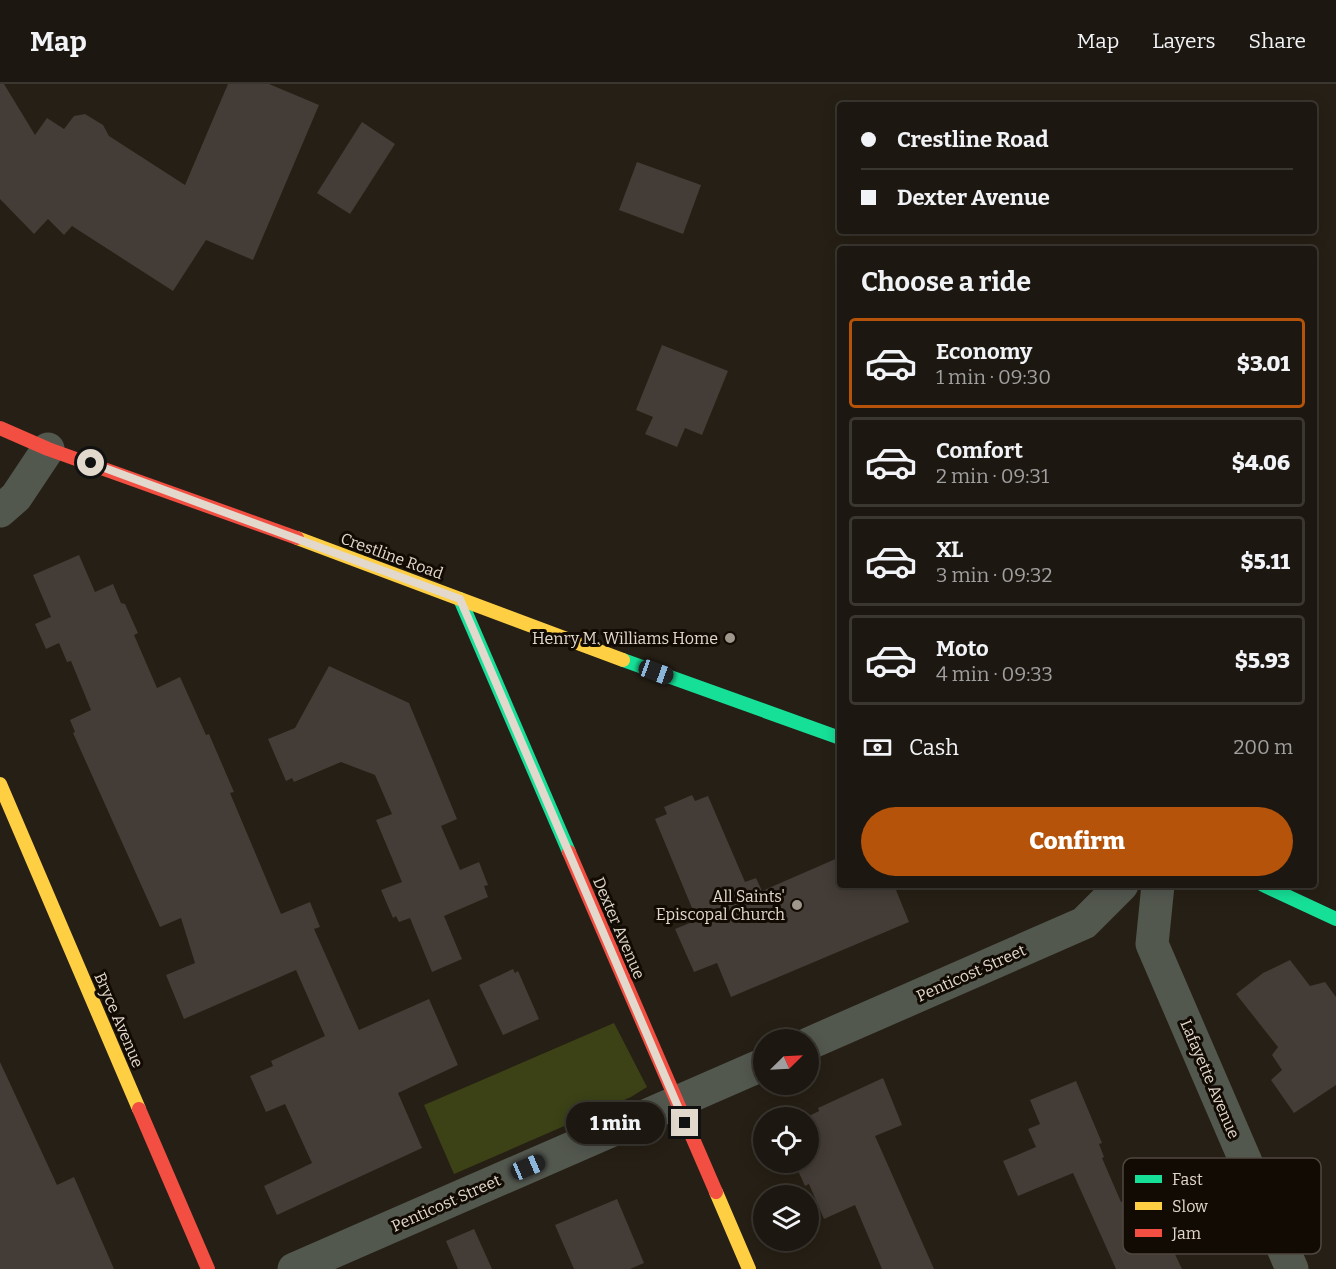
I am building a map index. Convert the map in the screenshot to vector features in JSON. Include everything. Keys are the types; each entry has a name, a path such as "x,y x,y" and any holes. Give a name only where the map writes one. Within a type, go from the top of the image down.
{"street":[{"name":"Crestline Road","path":"0,428 48,450 91,463 699,689 837,737"},
{"path":"0,511 16,497 48,450"},
{"name":"Dexter Avenue","path":"460,599 749,1269"},
{"name":"Bryce Avenue","path":"0,784 208,1269"},
{"name":"Penticost Street","path":"819,1039 1084,923 1119,888"},
{"name":"Lafayette Avenue","path":"1158,888 1152,944 1244,1158"},
{"path":"1269,888 1336,919"},
{"name":"Penticost Street","path":"294,1269 753,1069"},
{"name":"Lafayette Avenue","path":"1286,1254 1292,1269"}],"green space":[{"path":"614,1023 647,1087 631,1097 454,1174 424,1105"}],"building":[{"path":"0,84 4,84 35,135 47,118 64,129 74,116 85,114 103,125 109,136 185,185 228,84 269,84 319,105 253,260 206,240 173,291 72,226 64,235 48,219 34,234 0,199"},
{"path":"362,122 395,144 350,214 317,193"},
{"path":"637,162 701,185 683,234 619,210"},
{"path":"662,345 728,371 702,435 685,428 677,447 645,434 653,417 636,410"},
{"path":"79,555 95,592 113,584 121,603 125,604 138,633 134,635 157,688 180,677 206,735 209,734 234,792 230,793 281,914 310,902 320,927 314,929 359,1030 429,999 458,1065 398,1093 422,1148 277,1215 264,1186 312,1163 285,1104 266,1112 250,1076 273,1066 271,1061 325,1036 296,970 184,1019 166,975 195,963 181,918 160,927 73,733 75,732 70,720 91,710 71,661 67,662 59,643 46,649 35,624 51,617 33,575"},
{"path":"329,666 409,703 457,819 441,826 460,870 479,862 488,885 484,886 488,897 444,916 462,959 432,972 410,918 399,922 396,916 393,918 381,890 402,882 376,820 392,814 375,775 341,762 294,782 292,778 286,781 268,739 295,728"},
{"name":"All Saints' Episcopal Church","path":"692,795 695,801 708,796 745,882 756,878 762,891 837,858 837,888 895,888 909,922 731,997 717,963 694,972 675,929 697,920 655,819 667,814 664,807"},
{"path":"1290,960 1310,986 1325,982 1336,997 1336,1085 1294,1113 1271,1080 1282,1070 1272,1055 1278,1047 1236,994 1263,973"},
{"path":"513,969 515,973 518,971 539,1019 503,1035 479,985"},
{"path":"0,1062 57,1185 74,1177 114,1269 0,1269"},
{"path":"883,1078 902,1125 875,1136 934,1269 882,1269 855,1205 824,1219 819,1207 819,1185 805,1185 799,1173 819,1173 819,1108"},
{"path":"1076,1081 1102,1143 1099,1144 1104,1157 1102,1158 1121,1202 1123,1201 1123,1254 1175,1254 1182,1269 1116,1269 1073,1173 1018,1196 1003,1161 1036,1147 1028,1129 1040,1124 1030,1100"},
{"path":"617,1199 644,1263 630,1269 574,1269 555,1225"},
{"path":"474,1229 492,1269 458,1269 446,1241"}],"traffic: fast":[{"path":"460,599 569,852"},
{"path":"623,660 837,737"},
{"path":"1269,888 1336,919"}],"traffic: slow":[{"path":"297,538 623,660"},
{"path":"0,784 139,1109"},
{"path":"716,1192 749,1269"}],"traffic: jam":[{"path":"0,428 48,449 297,538"},
{"path":"569,852 716,1192"},
{"path":"139,1109 208,1269"}],"place":[{"name":"Henry M. Williams Home","path":"730,638"},
{"name":"All Saints' Episcopal Church","path":"797,905"}],"route":[{"path":"91,463 460,599 685,1123"}]}
